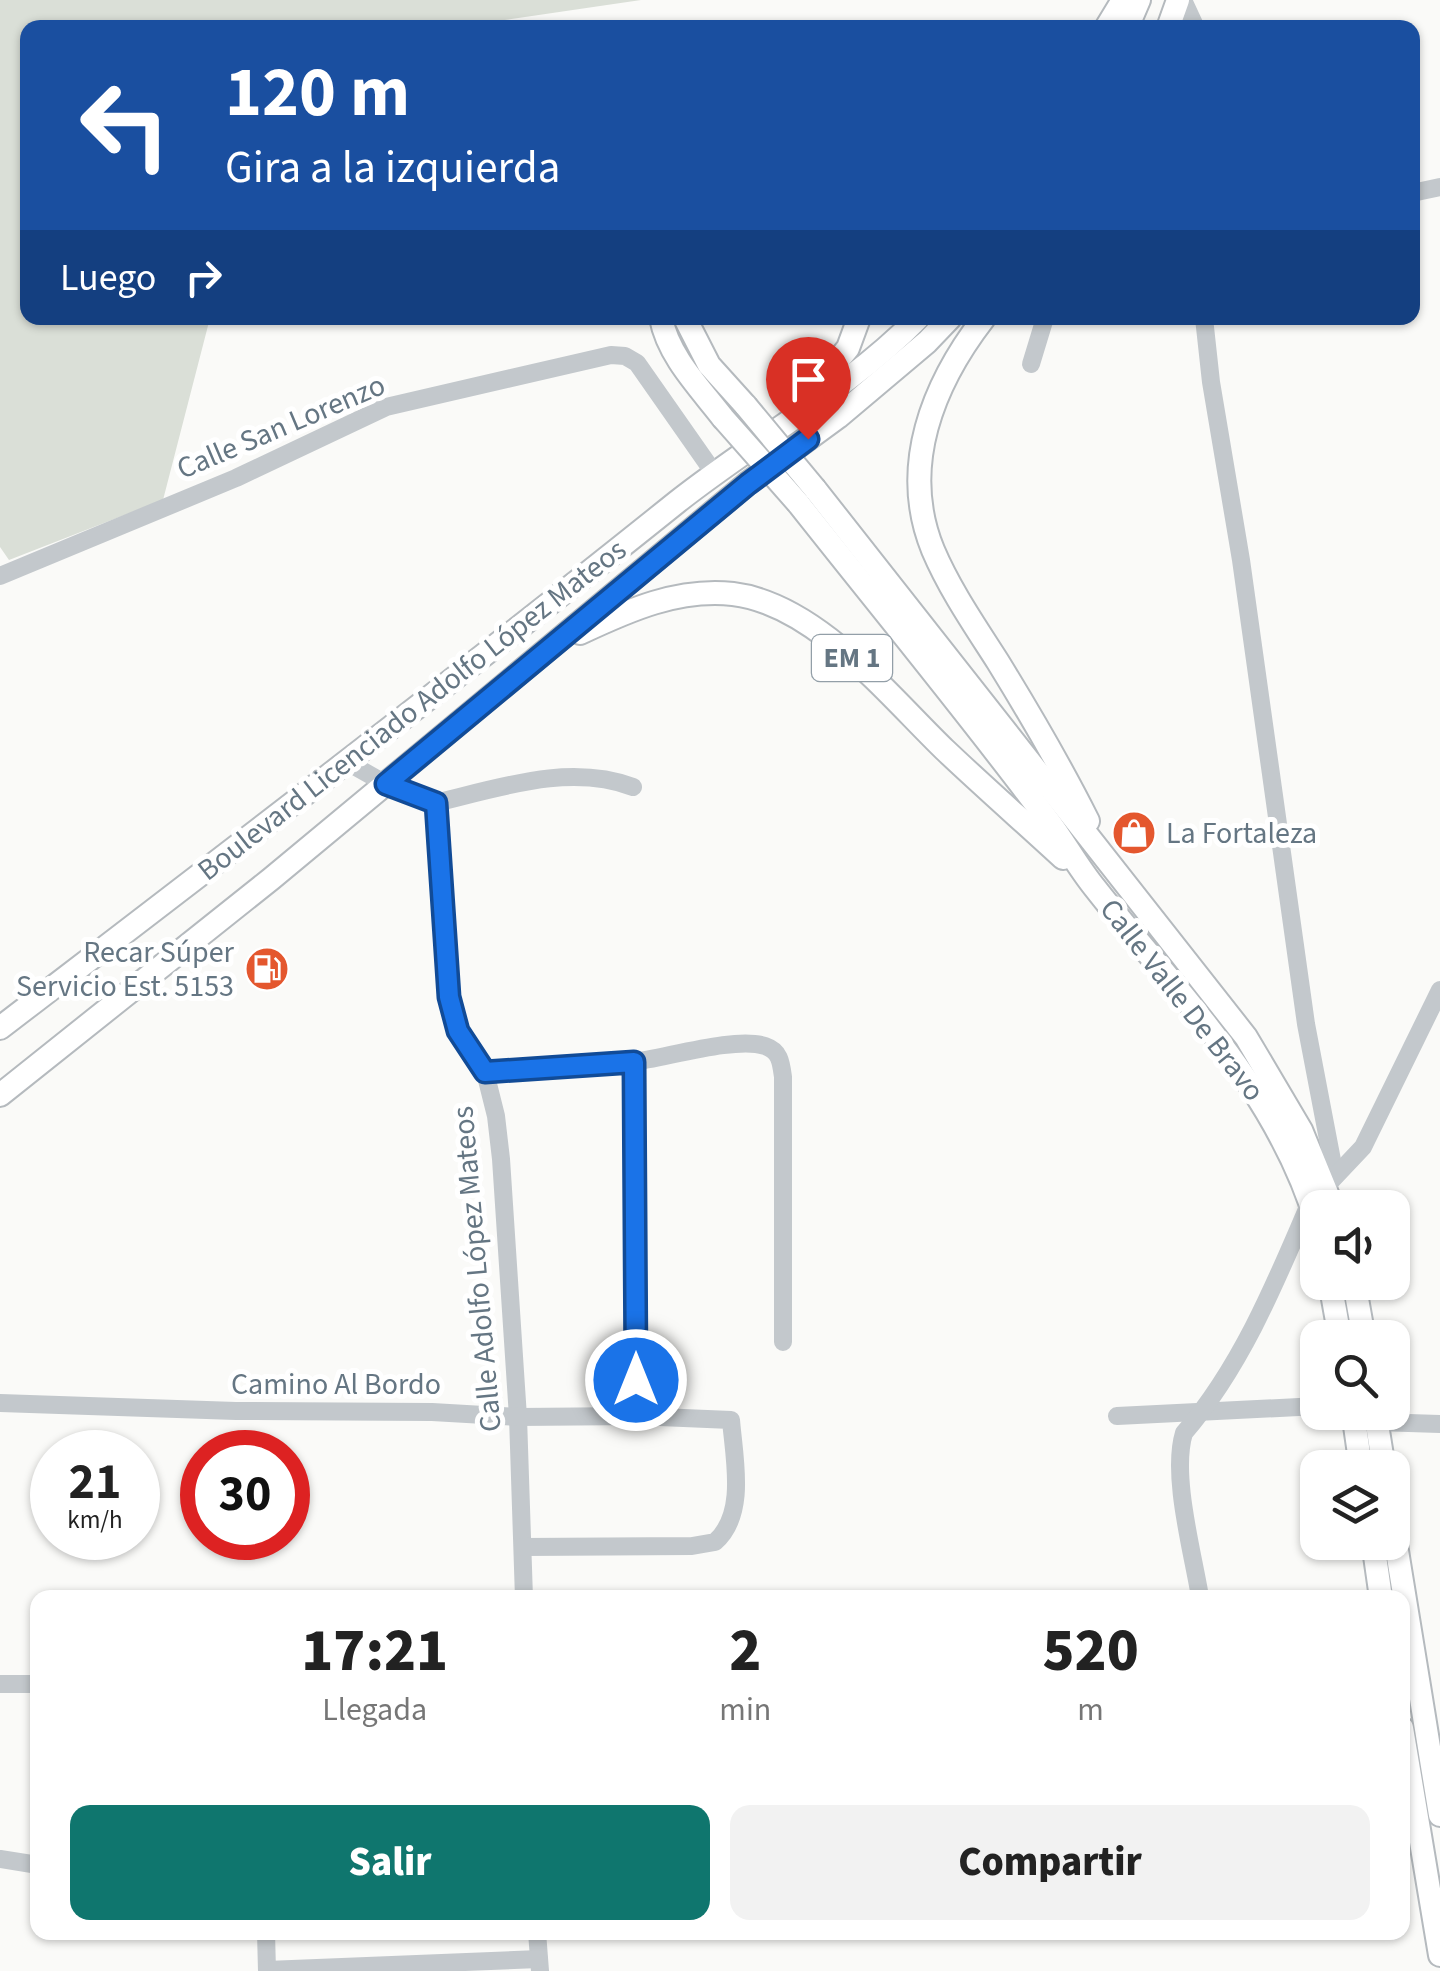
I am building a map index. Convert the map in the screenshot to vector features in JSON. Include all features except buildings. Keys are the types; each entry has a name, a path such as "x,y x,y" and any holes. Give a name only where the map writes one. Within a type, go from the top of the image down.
{"main road":[{"name":"EM 1","path":"662,325 675,354 723,418 806,497 1103,851"},
{"name":"EM 1","path":"689,325 709,365 746,406 806,497 1092,884"},
{"path":"789,420 848,348 856,325"},
{"name":"Boulevard Licenciado Adolfo López Mateos","path":"0,1028 909,325"},
{"name":"Boulevard Licenciado Adolfo López Mateos","path":"0,1094 386,784 943,325"},
{"name":"EM 1","path":"979,325 938,388 926,426 919,473 921,511 933,550 958,599 1052,754 1103,851"},
{"name":"EM 1","path":"551,647 655,600 735,594 784,611 872,674 992,795 1092,884"},
{"name":"Calle Valle De Bravo","path":"1103,851 1246,1037 1281,1091 1325,1190"},
{"name":"Calle Valle De Bravo","path":"1092,884 1239,1067 1289,1153 1323,1190"},
{"path":"1375,1560 1380,1590"},
{"path":"1399,1560 1403,1590"},
{"path":"1410,1630 1440,1814"},
{"path":"1410,1776 1440,1956"}],"street":[{"path":"1031,364 1043,325"},
{"path":"1205,325 1306,1024 1326,1190"},
{"name":"Calle San Lorenzo","path":"0,576 236,478 386,407 611,355 625,356 637,363 714,473"},
{"path":"347,762 386,784 436,803 560,778 608,778 633,787"},
{"name":"Calle Adolfo López Mateos","path":"436,803 449,997 458,1031 485,1072 501,1159 518,1418 524,1590"},
{"path":"1328,1190 1363,1147 1440,990"},
{"path":"485,1072 634,1062 733,1044 768,1046 781,1060 783,1342"},
{"path":"634,1062 636,1416"},
{"path":"1199,1590 1179,1455 1184,1433 1219,1388 1300,1238"},
{"name":"Camino Al Bordo","path":"0,1403 236,1412 432,1412 518,1418 636,1416 731,1420 736,1492 730,1521 715,1542 692,1546 523,1547"},
{"path":"1118,1416 1300,1407"},
{"path":"1410,1421 1440,1424"},
{"path":"0,1684 30,1684"},
{"path":"0,1859 30,1864"},
{"path":"266,1940 267,1970 539,1965 537,1940"}],"shaded area":[{"path":"0,0 641,0 505,20 20,20 20,325 208,325 163,500 9,560 0,547"}],"place":[{"name":"La Fortaleza","path":"1134,833"},
{"name":"Recar Súper Servicio Est. 5153","path":"267,969"}],"route":[{"path":"636,1380 634,1062 485,1072 458,1031 449,997 436,803 386,784 748,484 808,439"}]}
